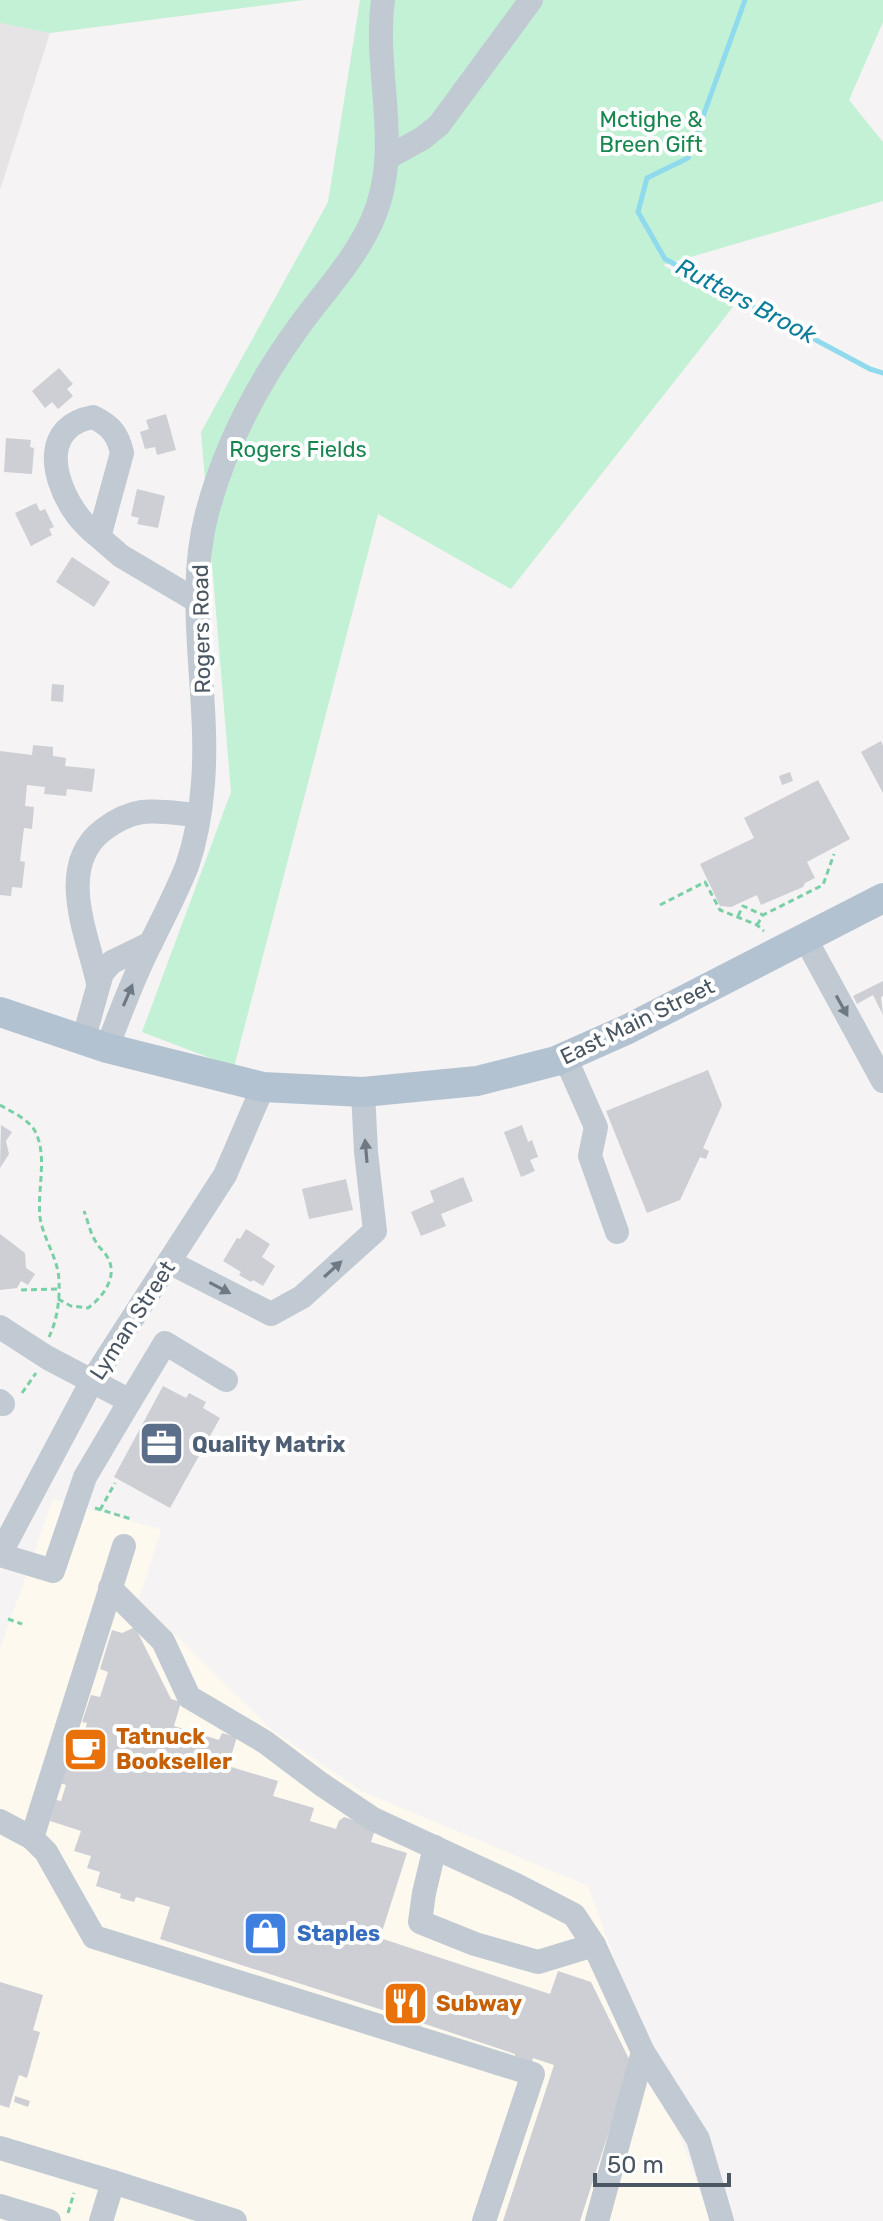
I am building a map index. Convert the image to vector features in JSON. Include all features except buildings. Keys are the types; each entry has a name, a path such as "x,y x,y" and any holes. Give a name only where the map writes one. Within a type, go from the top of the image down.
{"main road":[{"name":"East Main Street","path":"0,1012 95,1044 263,1087 363,1092 477,1081 565,1057 628,1029 883,898"}],"street":[{"name":"Rogers Road","path":"95,1044 151,943 187,864 198,815 203,783 204,725 197,601 200,551 207,512 230,444 265,377 359,245 373,220 380,198 388,139 380,40 383,0"},
{"path":"387,158 423,138 439,125 531,0"},
{"path":"99,537 121,556 197,601"},
{"path":"98,983 81,919 77,882 88,846 97,835 125,816 145,812 198,815"},
{"path":"805,938 883,1081"},
{"path":"95,1044 95,1001 102,973 112,962 151,943"},
{"path":"565,1057 596,1127 590,1156 617,1232"},
{"name":"Lyman Street","path":"0,1555 92,1381 225,1175 263,1087"},
{"path":"169,1262 271,1314 302,1297 375,1231 363,1092"},
{"path":"0,1327 48,1358 130,1401"},
{"path":"0,1555 53,1571 85,1477 165,1343 226,1380"},
{"path":"32,1838 124,1546"},
{"path":"110,1588 163,1641 189,1697 265,1742 373,1819 574,1915 594,1945 643,2052 698,2139 722,2221"},
{"path":"0,1821 32,1838 46,1852 94,1937 533,2074 484,2221"},
{"path":"0,1832 32,1838"},
{"path":"435,1847 420,1922 475,1944 538,1962 594,1945"},
{"path":"597,2221 643,2052"},
{"path":"0,2148 235,2221"},
{"path":"101,2221 113,2182"},
{"path":"0,2206 49,2221"}],"path":[{"path":"757,925 763,915 823,885 834,854"},
{"path":"660,905 705,882 720,910 757,925 765,932"},
{"path":"738,918 743,906 763,915"},
{"path":"0,1105 20,1116 34,1129 42,1155 40,1219 60,1279 53,1329 46,1343"},
{"path":"58,1299 71,1306 88,1308 106,1290 112,1272 108,1258 95,1242 84,1211"},
{"path":"21,1290 59,1289"},
{"path":"100,1510 115,1483"},
{"path":"92,1507 131,1519"},
{"path":"8,1619 22,1624"},
{"path":"65,2221 76,2190"}],"shaded area":[{"path":"0,23 50,33 0,190"},
{"path":"53,1499 161,1529 139,1599 271,1729 361,1791 588,1886 711,2221 0,2221 0,1649"}],"green space":[{"path":"0,0 304,0 50,33 0,23"},
{"path":"360,0 883,0 883,22 849,100 883,142 883,201 663,265 733,307 511,589 378,514 234,1067 142,1032 231,792 201,432 328,202"}],"waterway":[{"name":"Rutters Brook","path":"745,0 688,158 647,178 638,212 665,259 870,369 883,373"}],"place":[{"name":"Quality Matrix","path":"161,1444"},
{"name":"Tatnuck Bookseller","path":"85,1749"},
{"name":"Staples","path":"266,1933"},
{"name":"Subway","path":"405,2003"}],"park label":[{"name":"Mctighe & Breen Gift","path":"651,132"},
{"name":"Rogers Fields","path":"298,449"}]}
